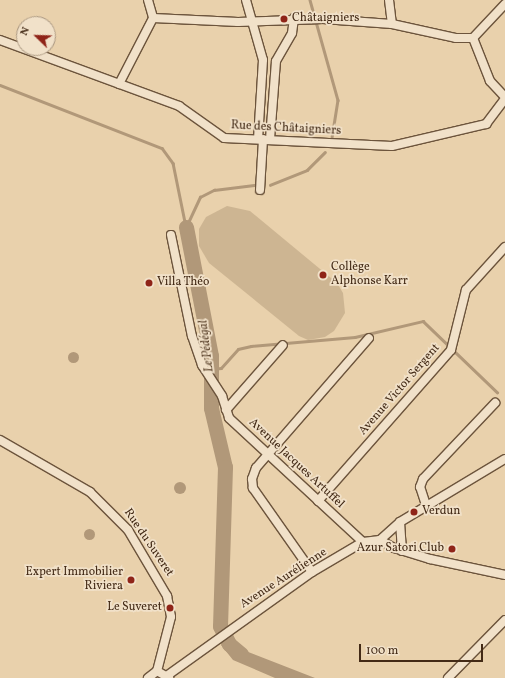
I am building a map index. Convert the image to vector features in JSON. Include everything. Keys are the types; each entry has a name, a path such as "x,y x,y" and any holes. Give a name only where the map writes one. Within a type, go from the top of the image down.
{"street":[{"path":"119,84 153,18 148,0"},
{"path":"246,0 263,60 264,139"},
{"path":"389,0 392,24"},
{"path":"153,18 251,21 294,18 323,19 392,24 456,38 473,38 505,4"},
{"path":"260,190 264,139 276,61 292,33 294,18"},
{"path":"473,38 490,81 505,98"},
{"name":"Rue des Châtaigniers","path":"0,40 179,106 224,138 392,146 486,124 505,98"},
{"path":"263,60 276,61"},
{"name":"Avenue Jacques Artuffel","path":"171,236 185,307 206,372 215,390 222,396 229,418 363,542"},
{"name":"Avenue Victor Sergent","path":"318,501 451,350 466,290 505,247"},
{"path":"312,572 253,488 256,468 369,338"},
{"path":"226,410 283,345"},
{"path":"426,505 420,488 423,479 495,403"},
{"name":"Rue du Suveret","path":"0,440 90,492 128,530 167,596 171,617 157,671"},
{"path":"505,459 426,505 400,522 380,540 402,551 505,575"},
{"path":"400,522 402,551"},
{"name":"Avenue Aurélienne","path":"168,677 312,572 363,542 380,540"},
{"path":"448,678 505,620"},
{"path":"148,678 157,671 168,677"}],"shaded area":[{"path":"227,206 250,211 337,283 343,293 345,313 334,331 325,337 308,340 299,336 209,263 199,246 199,229 206,217"},
{"path":"71,352 75,352 77,353 77,361 71,362 68,359 68,355"},
{"path":"178,482 182,482 186,488 182,494 178,494 174,490 174,486"},
{"path":"87,529 91,529 93,530 93,538 87,539 84,536 84,532"},
{"path":"230,639 238,648 315,678 275,678 233,660 221,645"}],"waterway":[{"path":"310,0 338,100 332,137"},
{"name":"Le Pédégal","path":"0,85 162,148 173,163 186,227"},
{"path":"270,185 307,170 325,152"},
{"path":"186,227 200,197 214,190 254,185"},
{"name":"Le Pédégal","path":"186,227 211,356 211,408 225,467 220,626 229,644 241,654"},
{"path":"211,369 221,368 238,349 251,346 355,337 423,321 497,392"}],"place":[{"name":"Châtaigniers","path":"284,19"},
{"name":"Collège Alphonse Karr","path":"323,275"},
{"name":"Villa Théo","path":"149,283"},
{"name":"Verdun","path":"414,512"},
{"name":"Azur Satori Club","path":"452,549"},
{"name":"Expert Immobilier Riviera","path":"131,580"},
{"name":"Le Suveret","path":"170,608"}]}
